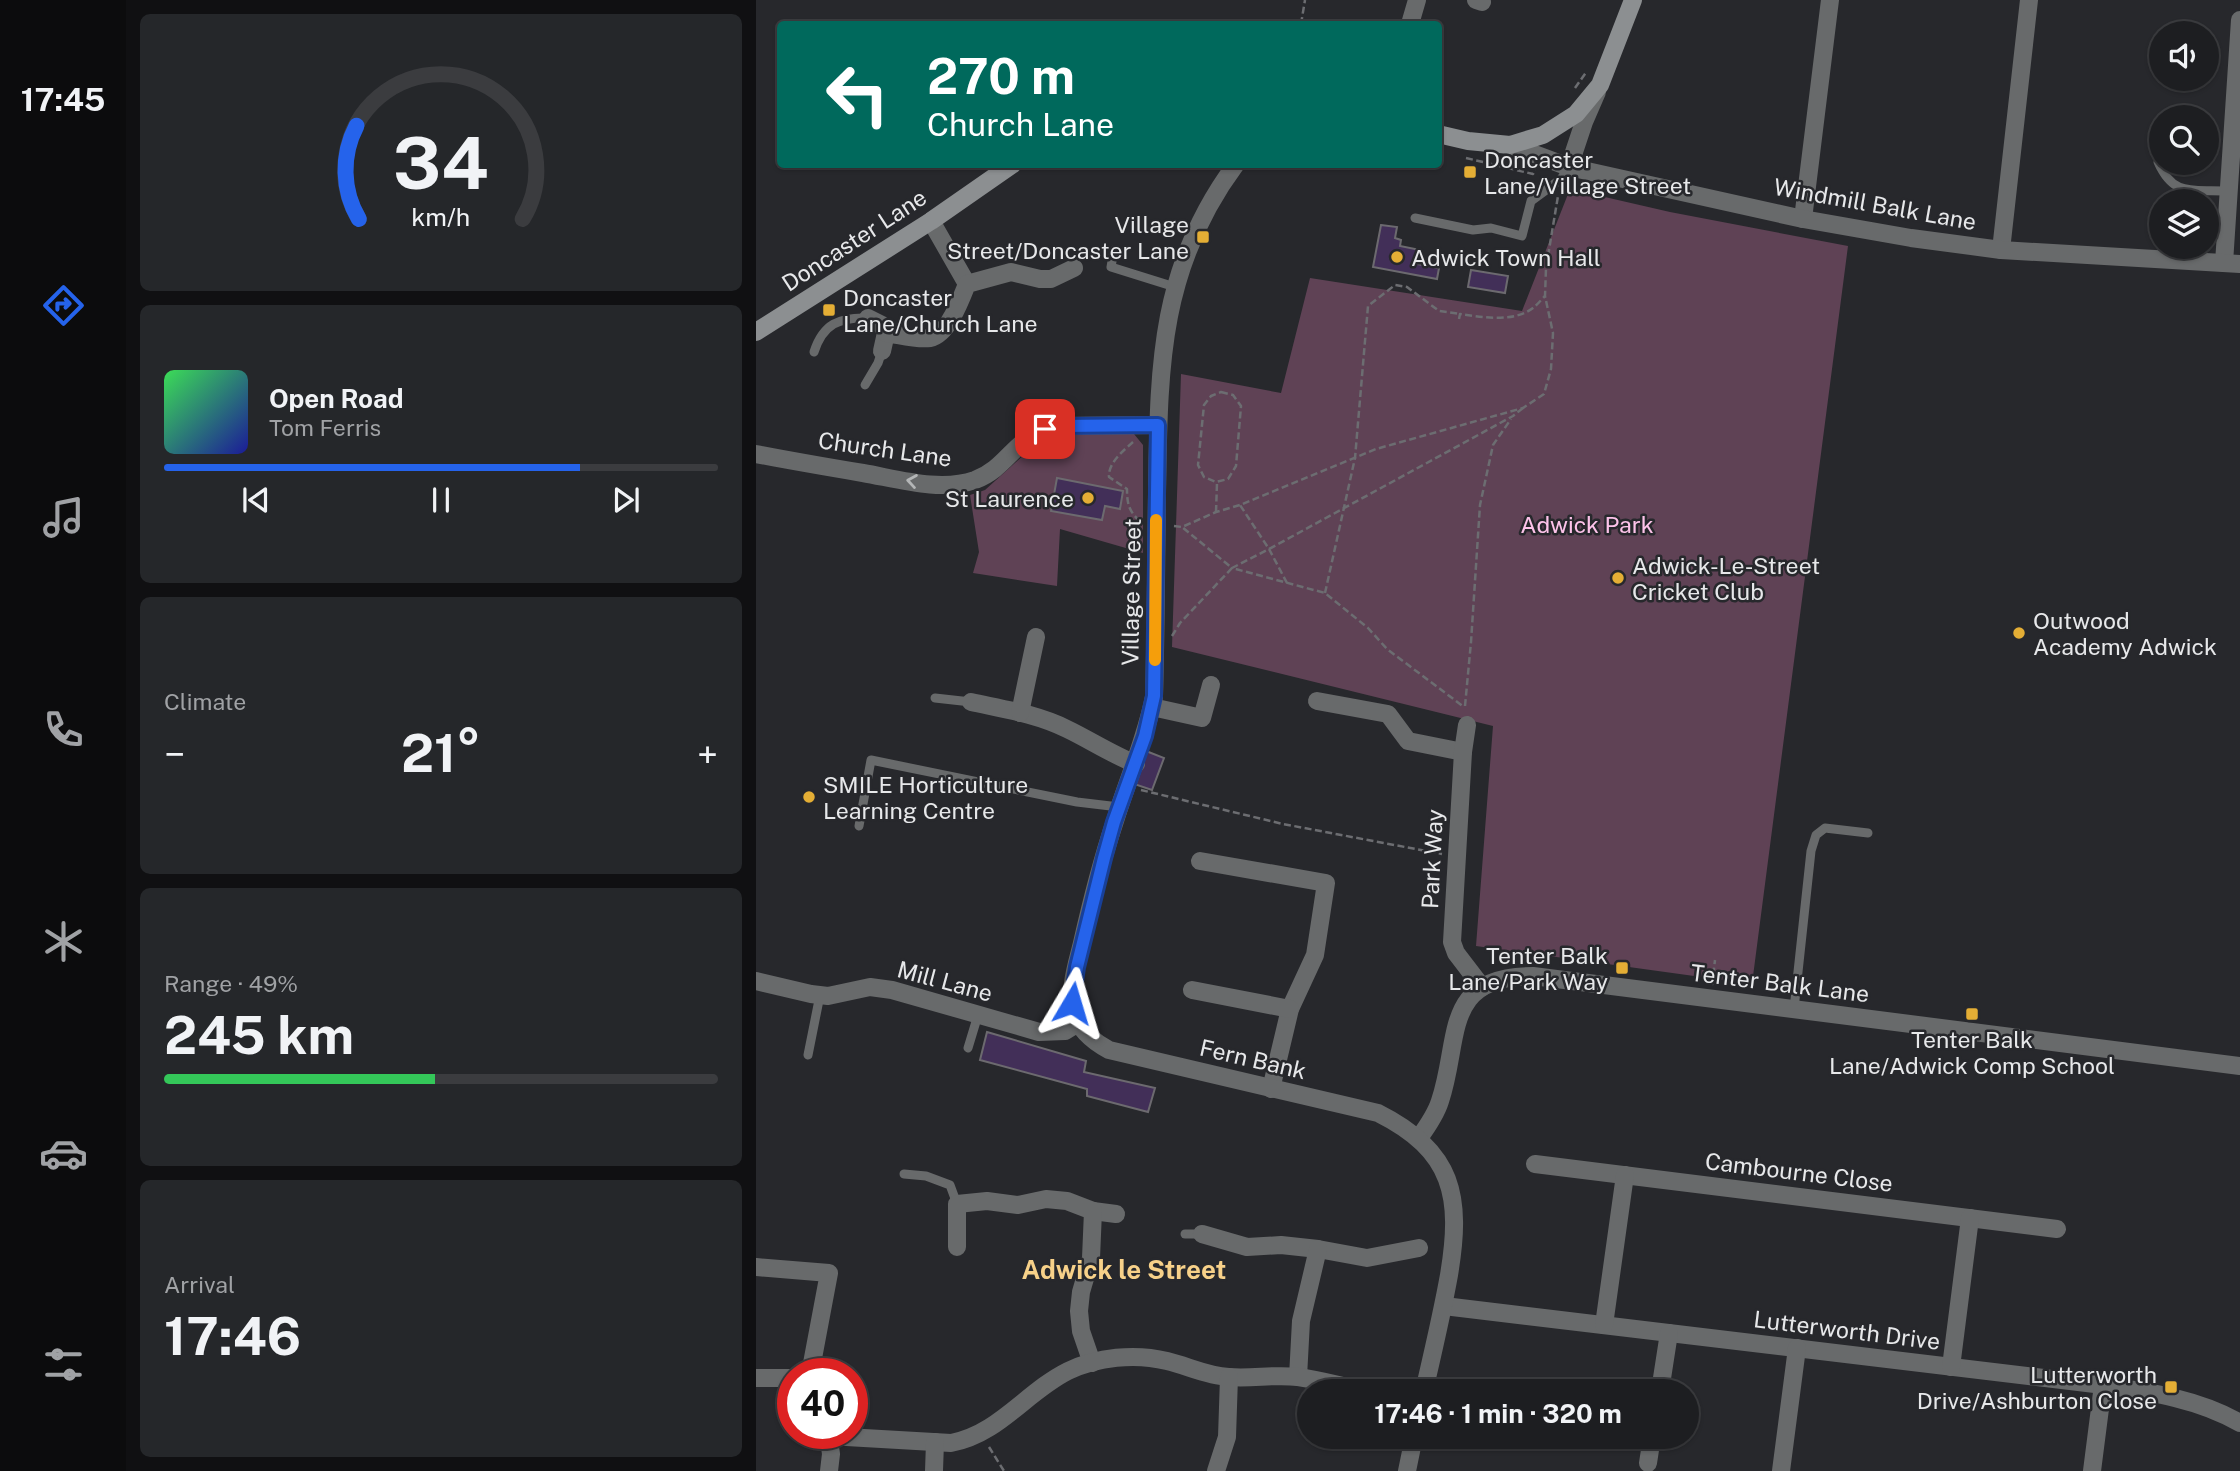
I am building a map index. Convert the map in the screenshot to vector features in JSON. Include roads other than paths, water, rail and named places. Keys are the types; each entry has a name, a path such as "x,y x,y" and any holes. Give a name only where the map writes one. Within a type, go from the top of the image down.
{"main road":[{"path":"1442,135 1468,141 1510,145 1543,135 1576,114 1600,85 1633,0"},
{"name":"Doncaster Lane","path":"756,332 931,221 1007,168"}],"street":[{"path":"1411,21 1417,0"},
{"path":"1803,219 1830,0"},
{"path":"2001,250 2029,0"},
{"path":"2232,263 2227,191 2240,20"},
{"path":"1565,173 1600,85"},
{"name":"Windmill Balk Lane","path":"1510,145 1540,156 1565,173 1911,238 2001,250 2232,263"},
{"name":"Village Street","path":"1079,1023 1072,1003 1075,977 1100,872 1152,707 1162,354 1175,287 1191,242 1204,212 1233,168"},
{"path":"931,221 967,285"},
{"path":"868,318 881,325 884,342 930,338 938,335 952,318 967,285 1011,271 1040,279 1051,279 1074,268"},
{"name":"Church Lane","path":"756,454 920,483 955,484 971,481 997,469 1028,439 1045,429 1060,426 1158,425"},
{"path":"1020,713 1036,637"},
{"path":"1152,707 1202,718 1211,685"},
{"path":"1317,701 1388,714 1408,741 1463,752"},
{"path":"971,702 1020,713 1066,728 1112,755 1136,764"},
{"name":"Park Way","path":"1465,716 1452,942 1456,953 1482,987"},
{"path":"1200,861 1326,883 1315,955 1290,1009 1271,1089"},
{"name":"Tenter Balk Lane","path":"1482,987 1510,976 1533,976 2240,1066"},
{"name":"Mill Lane","path":"756,981 828,996 870,987 892,990 1039,1032 1065,1031 1079,1023"},
{"path":"1419,1138 1440,1102 1460,1012 1482,987"},
{"path":"1192,990 1290,1009"},
{"name":"Fern Bank","path":"1079,1023 1094,1042 1109,1049 1378,1112 1402,1124 1419,1138 1445,1174 1455,1215 1455,1238 1444,1306 1427,1379"},
{"name":"Cambourne Close","path":"1535,1164 2057,1229"},
{"path":"1604,1325 1625,1175"},
{"path":"957,1247 957,1204 987,1201 1018,1205 1046,1199 1067,1201 1094,1211 1116,1214"},
{"path":"1092,1363 1081,1331 1079,1311 1081,1292 1091,1258 1094,1211"},
{"path":"1951,1367 1970,1218"},
{"path":"1194,1234 1247,1247 1281,1245 1367,1258 1419,1248"},
{"path":"1298,1377 1301,1321 1318,1249"},
{"path":"756,1267 829,1273 813,1358"},
{"name":"Lutterworth Drive","path":"1444,1306 2104,1385 2188,1401 2240,1423"},
{"path":"1662,1379 1669,1333"},
{"path":"1781,1471 1797,1348"},
{"path":"868,1438 951,1443 966,1440 1003,1420 1044,1385 1069,1370 1121,1357 1146,1357 1229,1377 1308,1379"},
{"path":"1216,1471 1227,1437 1229,1377"},
{"path":"756,1378 777,1378"},
{"path":"2092,1471 2104,1385"},
{"path":"934,1471 935,1442"},
{"path":"829,1449 829,1471"},
{"path":"1407,1471 1412,1449"},
{"path":"1648,1464 1650,1449"}],"lane":[{"path":"1415,218 1473,230 1491,228 1522,236 1531,201 1565,173"},
{"path":"2164,175 2179,188 2227,191"},
{"path":"1114,250 1111,267 1175,287"},
{"path":"814,352 822,333 830,326 847,318 868,318"},
{"path":"865,384 878,363 884,342"},
{"path":"935,698 971,702"},
{"path":"859,826 871,760 1077,802 1120,807"},
{"path":"1794,1009 1811,851 1816,835 1825,828 1868,833"},
{"path":"808,1055 820,995"},
{"path":"968,1048 978,1015"},
{"path":"904,1174 926,1176 950,1185 957,1204"}],"place":[{"name":"Doncaster Lane/Village Street","path":"1470,172"},
{"name":"Village Street/Doncaster Lane","path":"1203,237"},
{"name":"Adwick Town Hall","path":"1397,257"},
{"name":"Doncaster Lane/Church Lane","path":"829,310"},
{"name":"St Laurence","path":"1088,498"},
{"name":"Adwick-Le-Street Cricket Club","path":"1618,578"},
{"name":"Outwood Academy Adwick","path":"2019,633"},
{"name":"SMILE Horticulture Learning Centre","path":"809,797"},
{"name":"Tenter Balk Lane/Park Way","path":"1622,968"},
{"name":"Tenter Balk Lane/Adwick Comp School","path":"1972,1014"},
{"name":"Lutterworth Drive/Ashburton Close","path":"2171,1387"}],"district":[{"name":"Adwick le Street","path":"1124,1269"}],"park label":[{"name":"Adwick Park","path":"1587,524"}]}
